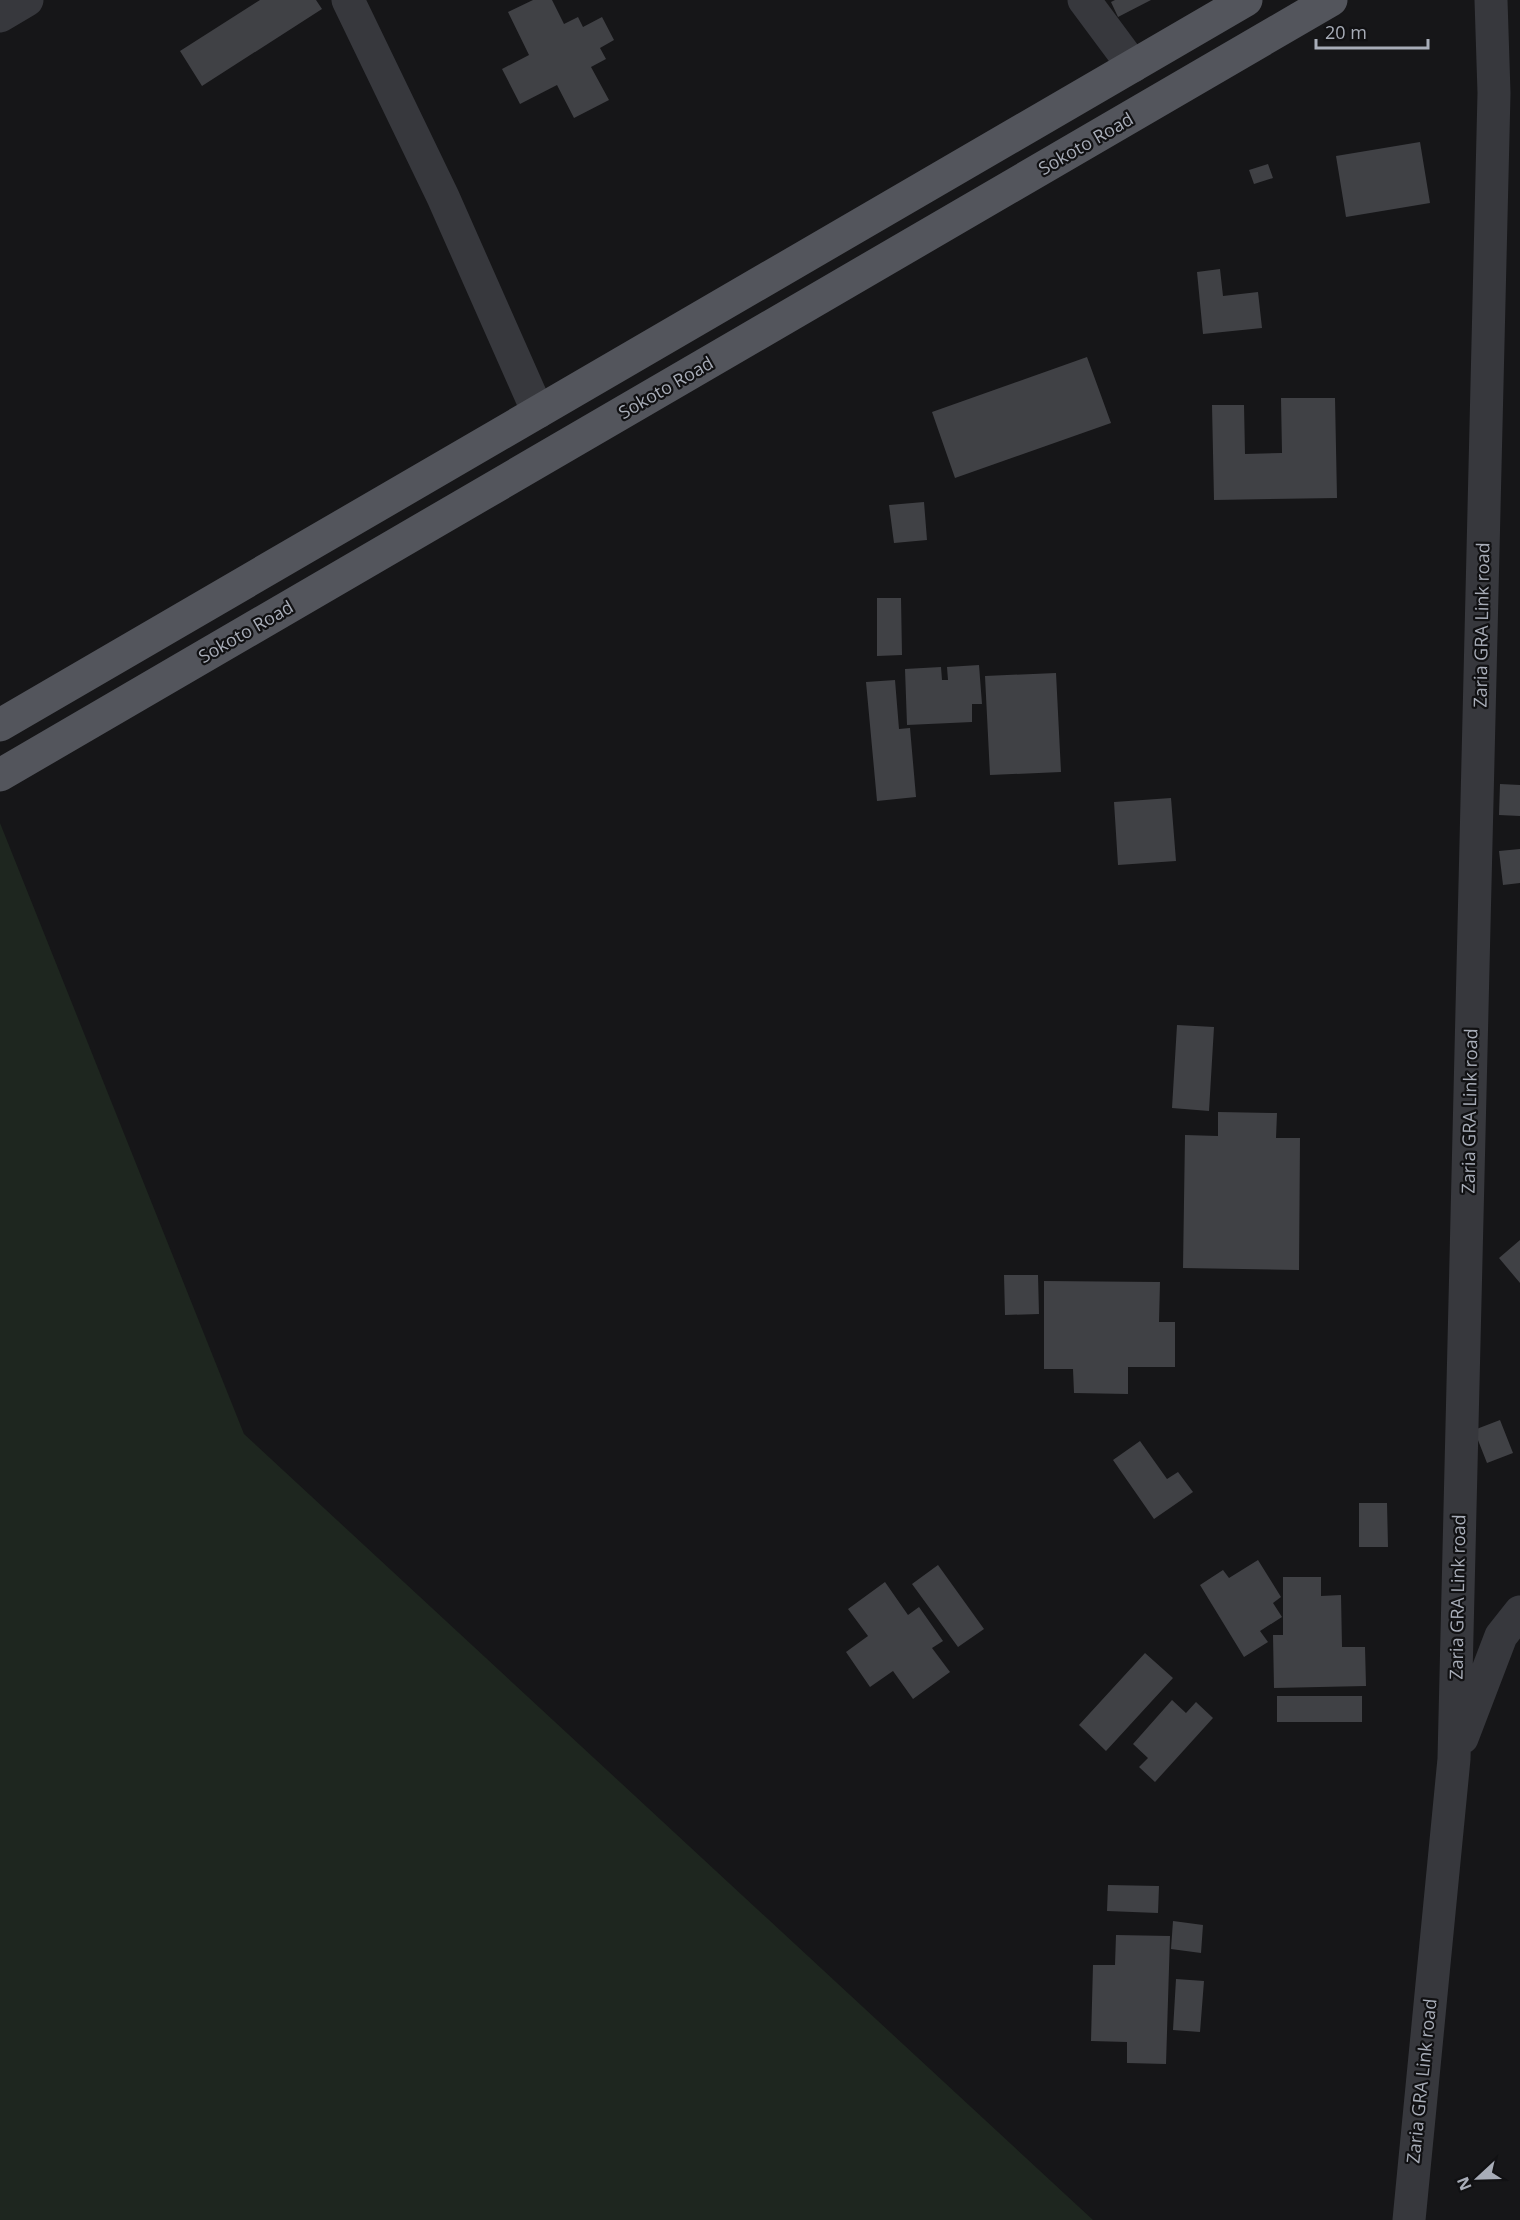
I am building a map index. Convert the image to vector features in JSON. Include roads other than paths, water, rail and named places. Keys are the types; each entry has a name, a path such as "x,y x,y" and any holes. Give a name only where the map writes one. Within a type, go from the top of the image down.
{"main road":[{"path":"0,725 1245,0"},
{"name":"Sokoto Road","path":"0,775 1331,0"}],"street":[{"path":"0,16 27,0"},
{"path":"348,0 443,197 538,412"},
{"path":"1084,0 1133,66"},
{"name":"Zaria GRA Link road","path":"1409,2220 1454,1759 1494,129 1491,0"},
{"path":"1454,1759 1514,1632"}]}
